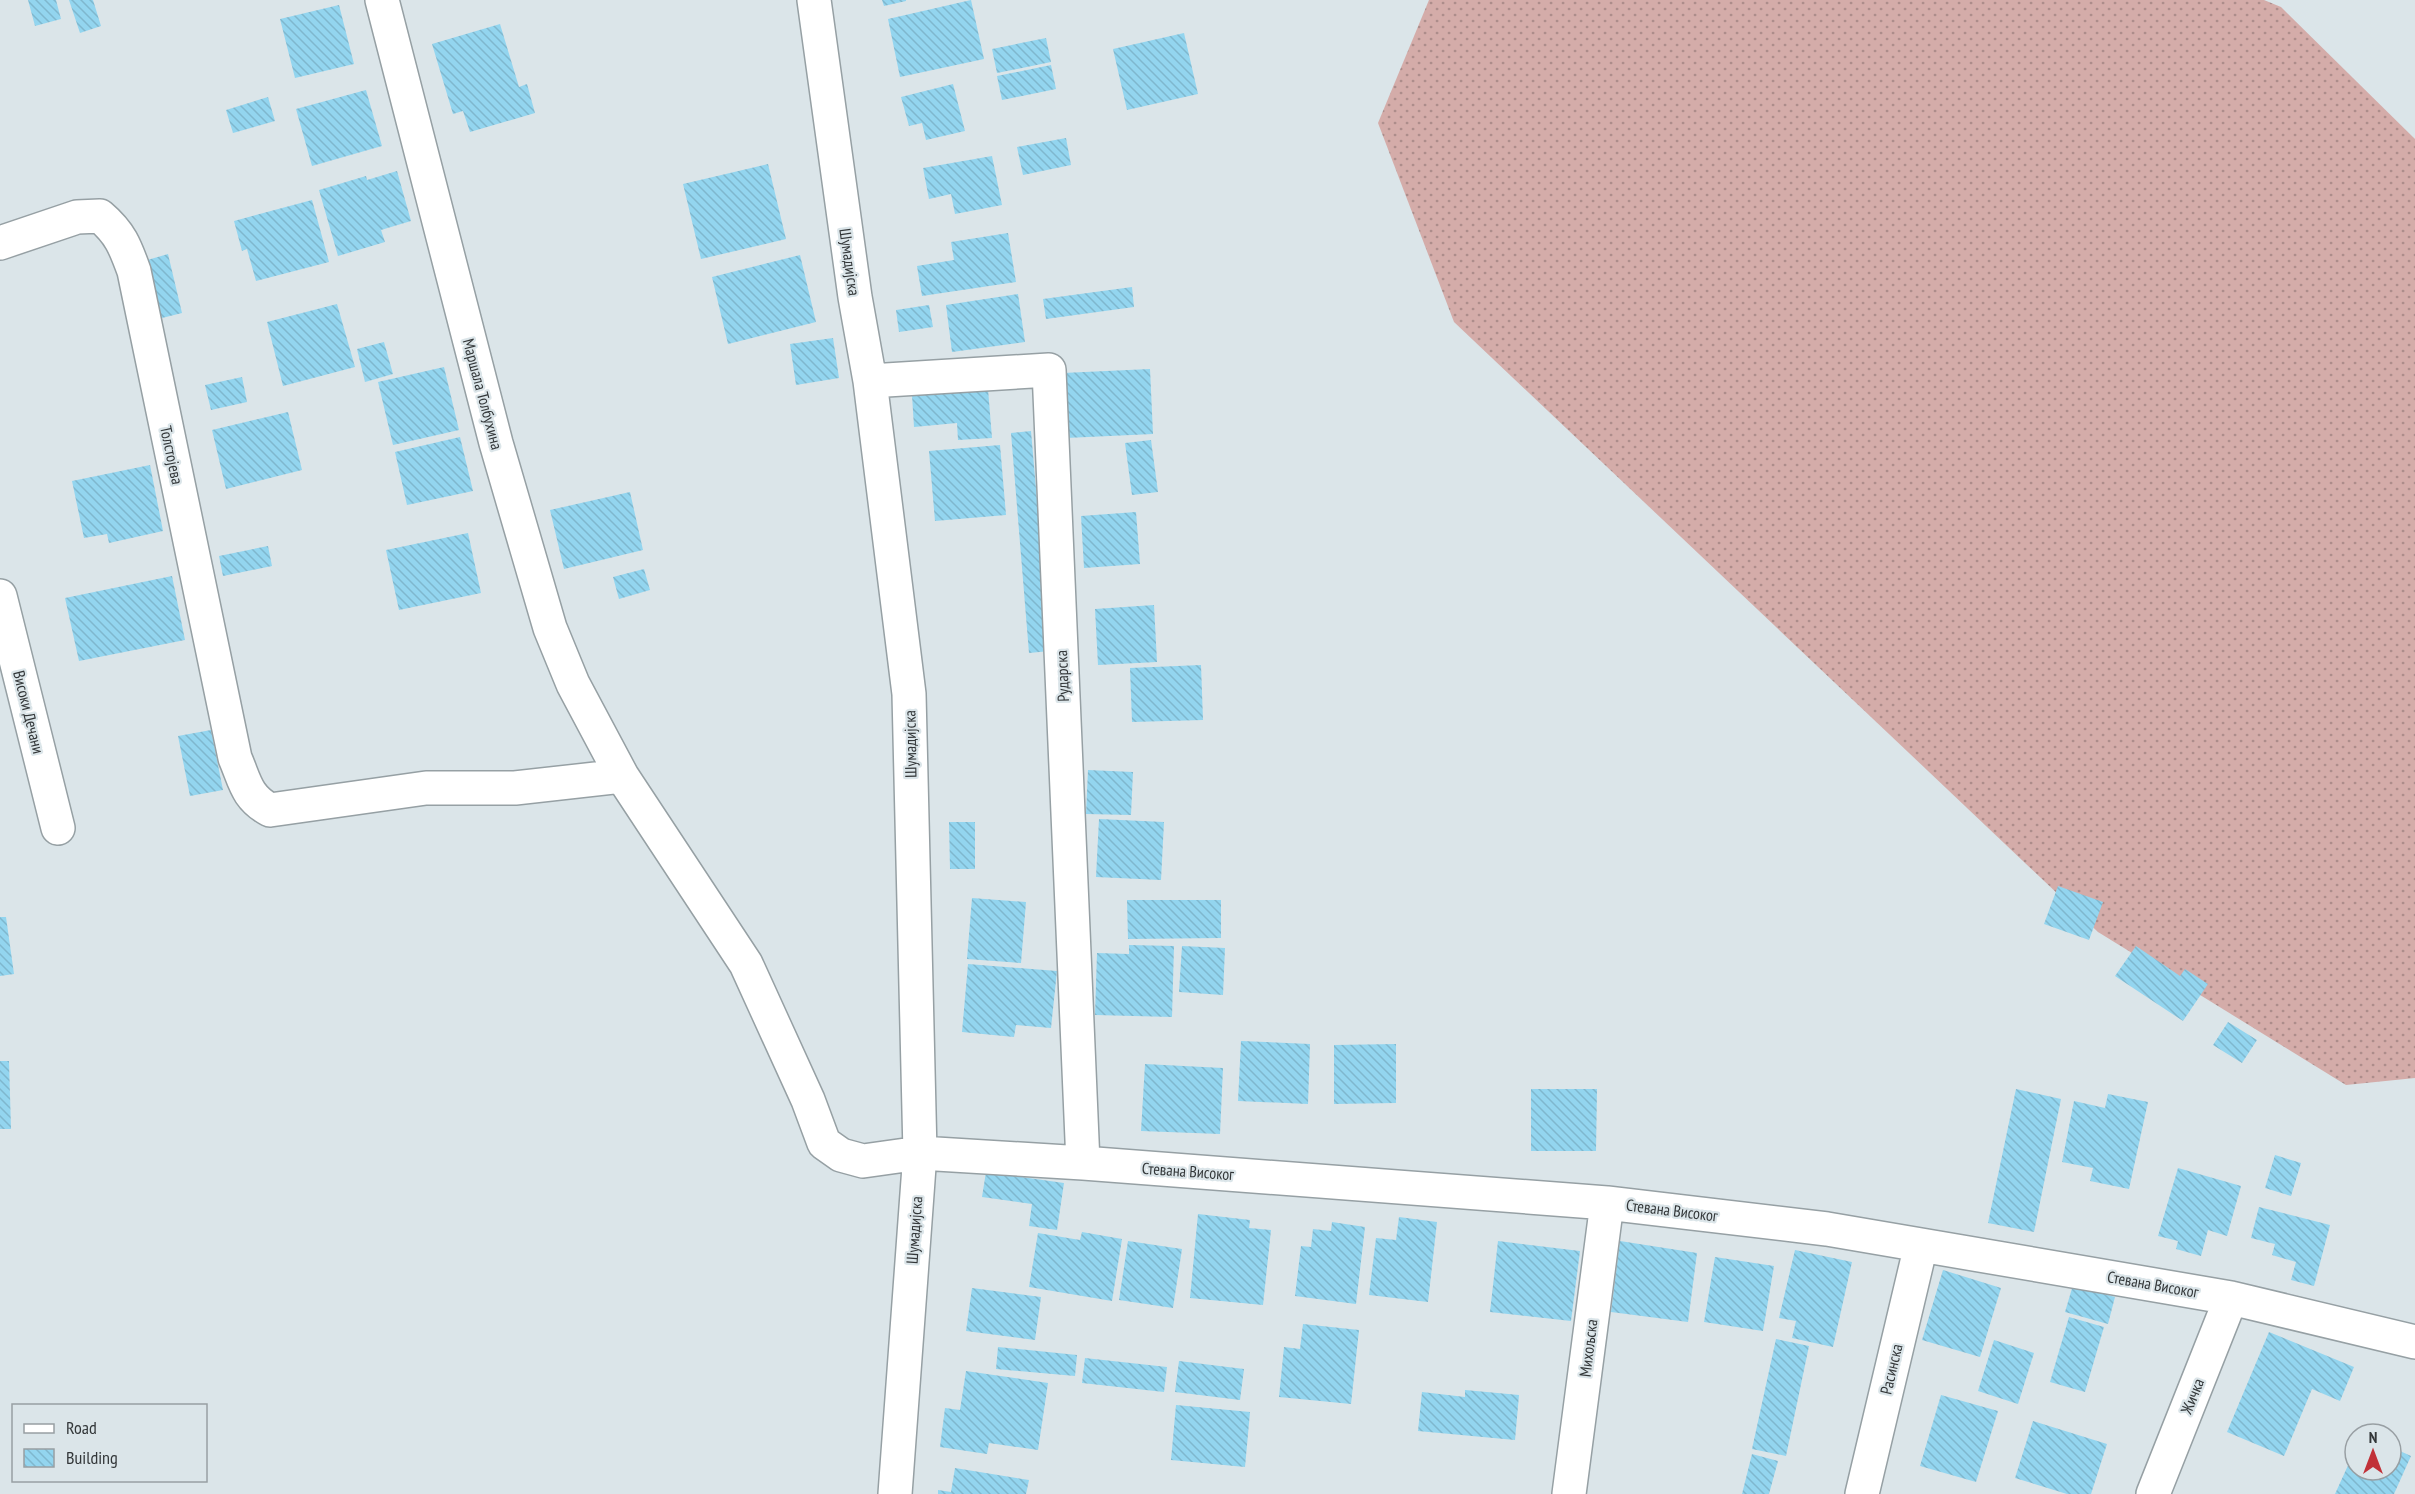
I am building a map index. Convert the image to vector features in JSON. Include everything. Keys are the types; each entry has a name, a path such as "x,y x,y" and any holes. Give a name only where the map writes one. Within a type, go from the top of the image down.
{"street":[{"name":"Маршала Толбухина","path":"382,0 496,443 550,628 573,684 622,776 746,964 808,1100 824,1143 841,1155 863,1161 920,1153"},
{"name":"Шумадијска","path":"813,0 855,297 870,381 909,694 920,1153 895,1494"},
{"name":"Толстојева","path":"0,243 77,217 100,216 115,228 124,243 136,283 235,758 257,803 270,810 426,788 515,788 622,776"},
{"name":"Рударска","path":"870,381 1049,370 1083,1163"},
{"name":"Високи Дечани","path":"0,596 58,828"},
{"name":"Стевана Високог","path":"920,1153 1083,1163 1607,1203 1827,1229 2231,1298 2415,1342"},
{"name":"Михољска","path":"1569,1494 1607,1203"},
{"name":"Расинска","path":"1862,1494 1921,1245"},
{"name":"Жичка","path":"2153,1494 2231,1298"}],"shaded area":[{"path":"1429,0 2264,0 2281,7 2415,139 2415,1078 2346,1085 2098,932 1454,322 1378,123"}],"building":[{"path":"28,0 56,0 61,19 35,26"},
{"path":"69,0 93,0 101,26 80,33"},
{"path":"882,0 906,0 906,1 884,6"},
{"path":"971,0 984,59 900,77 888,19"},
{"path":"339,5 354,64 295,78 280,19"},
{"path":"500,24 519,87 527,84 535,113 470,132 463,111 453,114 432,44"},
{"path":"1184,33 1198,94 1127,110 1113,49"},
{"path":"1046,38 1051,62 997,73 992,49"},
{"path":"1051,65 1056,89 1002,100 997,76"},
{"path":"953,84 965,131 926,140 922,123 909,126 901,97"},
{"path":"366,90 382,146 312,166 296,109"},
{"path":"268,97 275,121 233,133 226,110"},
{"path":"1066,138 1071,165 1023,175 1017,147"},
{"path":"992,156 1002,205 955,214 951,194 929,199 923,168"},
{"path":"768,164 786,239 701,259 683,184"},
{"path":"397,171 411,221 381,230 385,242 338,256 319,190 366,176 367,180"},
{"path":"312,200 329,262 256,281 247,249 242,251 234,221"},
{"path":"1008,233 1016,282 922,296 917,266 954,260 951,242"},
{"path":"168,254 182,313 158,319 144,261"},
{"path":"800,255 816,322 728,344 712,277"},
{"path":"1132,287 1134,307 1046,319 1043,299"},
{"path":"1018,294 1025,342 952,352 946,305"},
{"path":"337,304 355,367 283,386 267,322"},
{"path":"929,305 933,327 899,332 896,310"},
{"path":"833,338 839,378 796,385 790,344"},
{"path":"384,342 393,374 365,382 357,349"},
{"path":"444,367 459,430 393,445 378,382"},
{"path":"1150,369 1153,434 1066,438 1063,373"},
{"path":"242,377 247,402 211,410 205,385"},
{"path":"988,389 992,438 958,440 957,423 914,427 912,395"},
{"path":"288,412 302,470 226,489 212,430"},
{"path":"1031,431 1050,651 1029,653 1011,433"},
{"path":"460,437 473,491 407,505 395,452"},
{"path":"1151,440 1158,492 1132,495 1125,443"},
{"path":"1000,445 1006,515 935,521 929,451"},
{"path":"150,465 163,531 109,543 107,534 84,538 72,481"},
{"path":"630,492 643,550 564,569 550,510"},
{"path":"1136,512 1140,564 1084,568 1081,516"},
{"path":"468,533 481,593 399,610 386,550"},
{"path":"268,546 272,566 223,576 219,556"},
{"path":"644,569 650,590 619,599 613,577"},
{"path":"172,576 185,640 79,661 65,598"},
{"path":"1154,605 1157,662 1098,665 1095,609"},
{"path":"1201,665 1203,720 1132,722 1130,668"},
{"path":"211,730 223,790 190,796 178,736"},
{"path":"1088,770 1133,772 1131,815 1086,814"},
{"path":"1099,819 1164,822 1161,880 1096,877"},
{"path":"949,822 975,822 975,869 950,869"},
{"path":"2058,886 2103,902 2089,940 2044,924"},
{"path":"972,898 1026,902 1021,963 967,959"},
{"path":"1127,900 1221,900 1221,938 1128,939"},
{"path":"0,917 6,917 14,974 0,976"},
{"path":"1129,945 1174,946 1172,1017 1095,1015 1097,953 1129,954"},
{"path":"1182,946 1225,948 1223,995 1179,992"},
{"path":"2136,946 2180,976 2185,969 2208,984 2183,1021 2115,976"},
{"path":"968,964 1057,971 1051,1028 1016,1025 1014,1037 962,1032"},
{"path":"2228,1022 2257,1040 2242,1063 2213,1045"},
{"path":"1241,1041 1310,1044 1308,1104 1238,1101"},
{"path":"1396,1044 1396,1103 1334,1104 1334,1045"},
{"path":"0,1061 9,1061 11,1129 0,1129"},
{"path":"1145,1064 1223,1068 1220,1134 1141,1131"},
{"path":"1531,1089 1597,1089 1596,1151 1531,1151"},
{"path":"2016,1089 2061,1099 2034,1232 1988,1223"},
{"path":"2108,1094 2148,1102 2129,1189 2090,1181 2093,1168 2062,1162 2074,1101 2105,1108"},
{"path":"2275,1155 2301,1163 2291,1196 2265,1188"},
{"path":"2178,1168 2241,1186 2227,1236 2208,1230 2201,1256 2176,1249 2178,1241 2158,1236"},
{"path":"986,1172 1064,1183 1057,1230 1029,1226 1032,1204 982,1197"},
{"path":"2259,1207 2330,1225 2314,1286 2291,1280 2296,1262 2272,1255 2275,1244 2251,1238"},
{"path":"1198,1214 1250,1220 1249,1228 1271,1230 1263,1305 1190,1298"},
{"path":"1399,1217 1437,1222 1428,1302 1369,1295 1376,1238 1396,1240"},
{"path":"1332,1222 1365,1227 1356,1304 1295,1296 1301,1246 1311,1247 1313,1229 1331,1231"},
{"path":"1082,1232 1122,1239 1112,1301 1029,1287 1038,1233 1080,1240"},
{"path":"1128,1241 1182,1249 1173,1308 1119,1300"},
{"path":"1498,1241 1580,1251 1571,1321 1490,1312"},
{"path":"1620,1241 1697,1253 1688,1322 1611,1312"},
{"path":"1795,1250 1852,1262 1833,1347 1792,1338 1796,1321 1779,1318"},
{"path":"1715,1257 1774,1266 1763,1331 1704,1322"},
{"path":"1943,1270 2001,1288 1980,1357 1922,1340"},
{"path":"2073,1285 2115,1297 2108,1324 2065,1312"},
{"path":"972,1288 1041,1297 1035,1340 966,1331"},
{"path":"2069,1317 2104,1327 2085,1392 2050,1382"},
{"path":"1303,1324 1359,1330 1351,1404 1279,1397 1284,1347 1300,1349"},
{"path":"2269,1332 2354,1367 2340,1401 2312,1389 2284,1456 2227,1432"},
{"path":"1776,1339 1809,1346 1786,1456 1752,1449"},
{"path":"1994,1340 2034,1353 2018,1404 1978,1391"},
{"path":"998,1347 1077,1355 1075,1376 996,1369"},
{"path":"1085,1358 1167,1367 1164,1392 1082,1383"},
{"path":"1179,1361 1244,1369 1240,1400 1175,1392"},
{"path":"966,1371 1048,1383 1038,1450 989,1443 987,1454 940,1447 945,1408 960,1410"},
{"path":"1465,1390 1519,1395 1515,1440 1418,1431 1422,1392 1465,1397"},
{"path":"1941,1395 1998,1411 1976,1482 1920,1466"},
{"path":"1176,1405 1250,1412 1245,1467 1171,1460"},
{"path":"2033,1421 2107,1444 2091,1494 2067,1494 2015,1478"},
{"path":"2403,1452 2411,1456 2403,1474"},
{"path":"1752,1454 1778,1461 1769,1494 1742,1494"},
{"path":"955,1468 1029,1480 1026,1494 938,1494 938,1490 951,1492"},
{"path":"2343,1476 2343,1482 2399,1482 2394,1494 2335,1494"}]}
